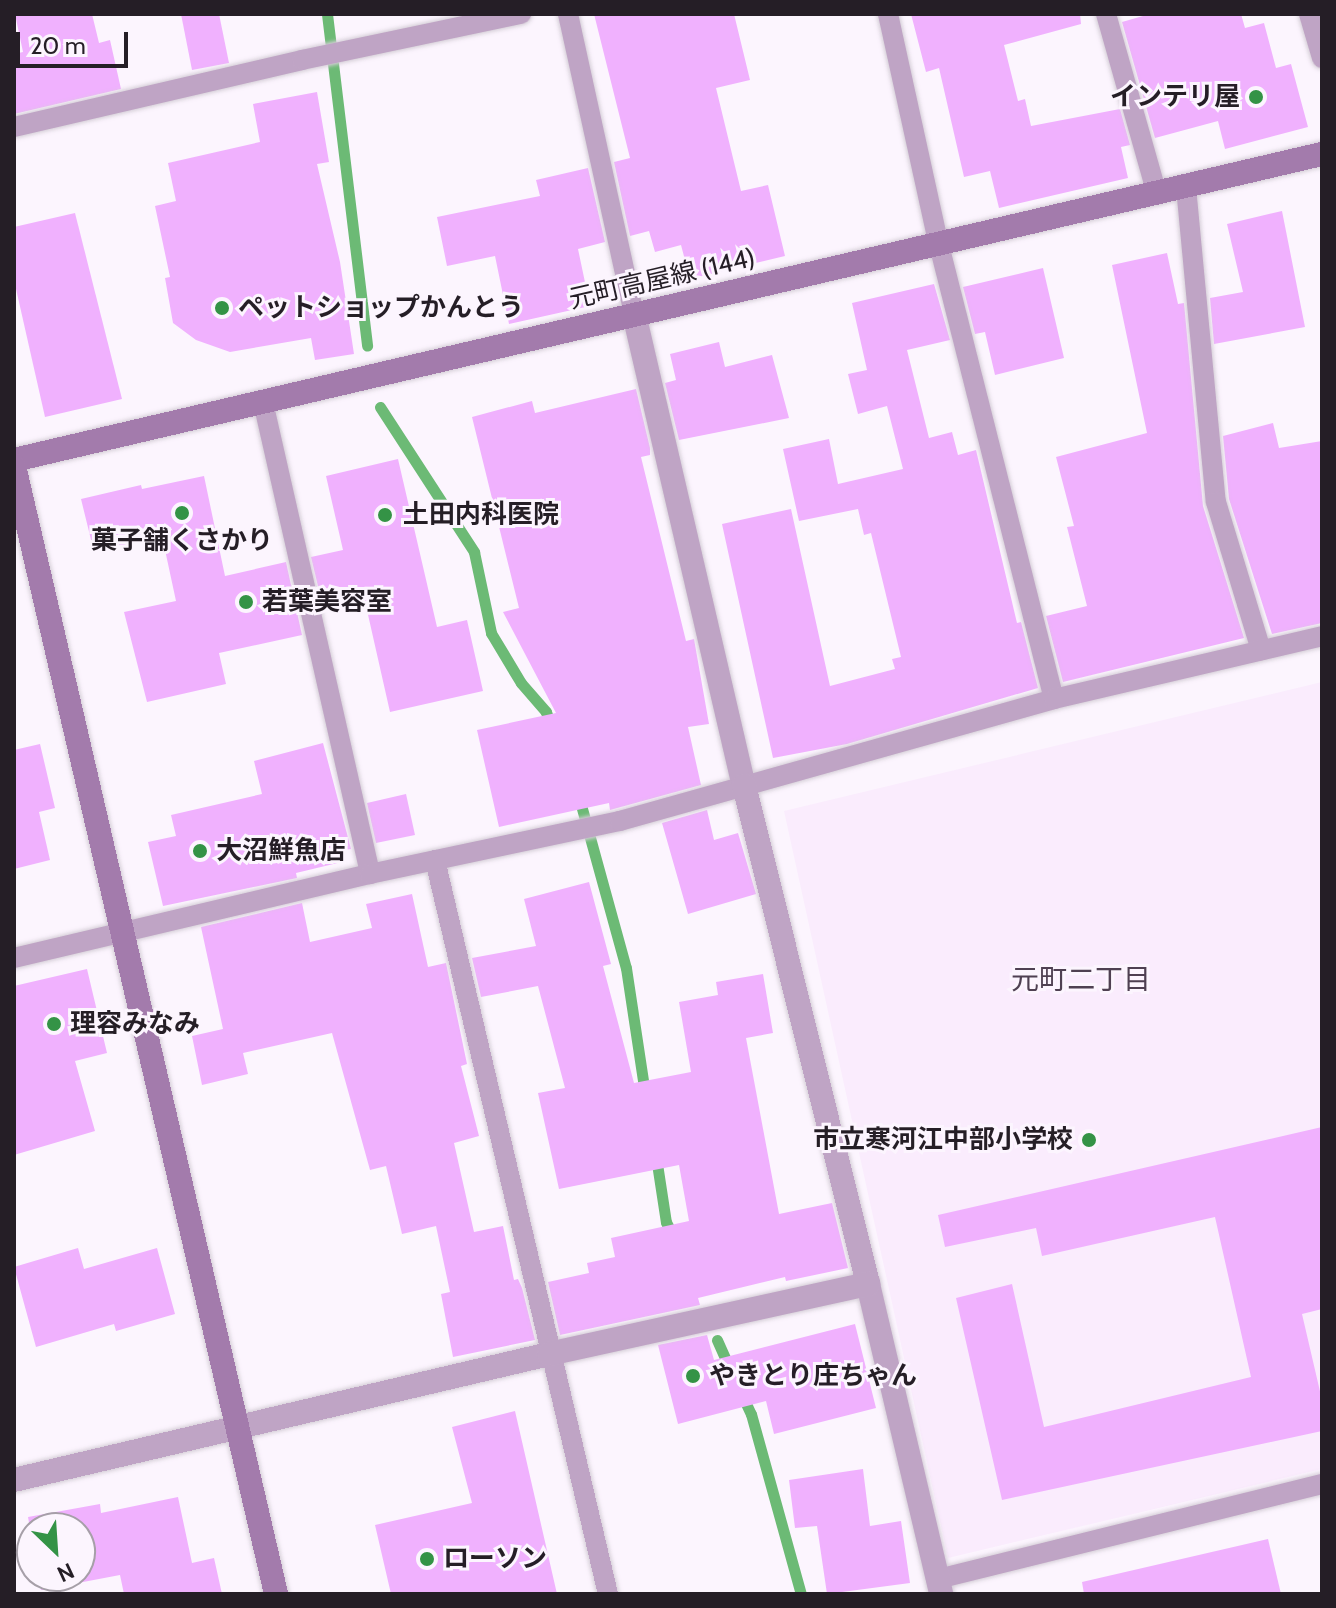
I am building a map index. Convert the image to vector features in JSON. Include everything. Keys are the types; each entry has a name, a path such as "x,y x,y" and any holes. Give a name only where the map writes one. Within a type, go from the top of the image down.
{"main road":[{"name":"元町高屋線 (144)","path":"14,460 1322,154"},
{"path":"14,466 276,1594"}],"street":[{"path":"634,314 744,785 868,1284 939,1586"},
{"path":"14,1480 549,1354 868,1284"}],"lane":[{"path":"14,127 302,60 521,14"},
{"path":"568,14 634,314"},
{"path":"888,14 939,245 1054,699"},
{"path":"1106,14 1157,194"},
{"path":"1309,14 1322,58"},
{"path":"1186,187 1216,502 1261,650"},
{"path":"263,402 370,874"},
{"path":"14,958 370,874 620,821 1054,699 1322,636"},
{"path":"435,860 608,1594"},
{"path":"939,1586 1322,1484"}],"shaded area":[{"name":"市立寒河江中部小学校","path":"1322,682 1322,1469 948,1558 784,811"}],"building":[{"path":"15,14 92,14 99,43 110,40 121,89 14,114 14,54 23,52"},
{"path":"181,14 219,14 229,63 192,70"},
{"path":"594,14 734,14 750,80 716,88 741,191 768,185 785,256 690,279 681,245 655,252 649,231 630,236 614,162 630,158"},
{"path":"911,14 1080,14 1081,24 1004,45 1018,101 1025,99 1031,126 1120,109 1130,145 1121,147 1128,178 999,208 990,171 964,177 939,68 926,72"},
{"path":"1150,14 1241,14 1245,28 1264,23 1276,68 1291,64 1308,127 1225,149 1218,121 1155,138 1122,22"},
{"path":"317,92 329,162 317,164 340,262 354,354 315,360 311,338 230,352 196,340 173,323 165,278 170,277 155,206 176,201 168,163 260,142 253,104"},
{"path":"588,168 605,242 578,249 590,306 509,324 495,256 447,266 437,217 540,196 536,180"},
{"path":"1282,211 1305,327 1214,344 1210,298 1243,292 1227,224"},
{"path":"75,213 122,399 45,417 14,280 14,227"},
{"path":"1167,253 1178,304 1184,303 1203,506 1244,638 1063,682 1046,616 1087,606 1067,527 1074,526 1056,457 1147,433 1112,265"},
{"path":"1043,268 1064,358 995,375 985,332 975,334 963,287"},
{"path":"934,284 950,340 907,350 929,438 952,432 958,455 976,450 1017,623 1021,622 1038,688 847,744 773,758 722,524 791,509 830,686 895,669 892,659 901,657 871,533 864,535 858,509 799,521 783,449 829,439 838,484 903,469 887,406 858,414 848,374 867,370 852,303"},
{"path":"719,342 725,367 772,355 789,418 679,440 665,383 676,380 670,354"},
{"path":"636,389 650,448 650,455 641,457 686,641 694,639 709,724 688,727 701,785 610,810 609,803 499,827 477,730 556,713 503,612 519,608 472,417 532,401 535,413"},
{"path":"1273,423 1279,448 1322,441 1322,623 1272,634 1229,499 1223,436"},
{"path":"398,459 437,627 467,620 483,691 390,712 364,597 323,607 311,557 343,550 326,476"},
{"path":"204,476 225,576 286,562 302,635 219,653 226,684 147,702 124,612 176,601 162,536 94,552 81,499 141,485 142,489"},
{"path":"323,743 351,849 344,850 346,861 296,873 297,878 163,906 148,842 176,836 171,815 262,794 254,761"},
{"path":"40,744 55,808 39,812 50,860 14,869 14,750"},
{"path":"406,794 415,835 376,843 367,803"},
{"path":"707,810 714,840 738,833 756,894 688,914 662,823"},
{"path":"589,882 611,964 603,966 634,1083 691,1072 679,1002 718,995 716,982 763,974 773,1033 746,1038 779,1214 832,1203 848,1268 786,1281 785,1277 698,1298 700,1305 560,1335 548,1282 589,1273 587,1263 615,1257 611,1238 689,1221 679,1165 559,1189 538,1093 565,1088 538,986 481,997 472,958 536,946 524,899"},
{"path":"412,894 428,967 446,963 467,1064 461,1066 479,1136 454,1143 474,1232 503,1226 514,1280 518,1279 522,1288 535,1340 453,1357 441,1294 450,1292 436,1226 402,1234 386,1166 370,1170 332,1033 243,1053 248,1074 202,1085 192,1036 223,1029 201,927 302,903 310,942 372,928 366,904"},
{"path":"87,969 107,1053 75,1061 95,1131 14,1155 14,986"},
{"path":"1322,1127 1322,1309 1302,1314 1322,1400 1322,1431 1002,1500 956,1298 1012,1284 1044,1427 1251,1377 1215,1217 1042,1256 1036,1228 945,1247 938,1215"},
{"path":"78,1248 84,1269 157,1248 175,1314 116,1331 114,1324 36,1347 14,1267"},
{"path":"855,1324 876,1408 774,1434 766,1401 678,1424 658,1345 707,1335 714,1360"},
{"path":"515,1411 557,1594 391,1594 375,1525 472,1503 452,1427"},
{"path":"863,1469 870,1526 901,1521 910,1583 827,1594 817,1526 795,1528 789,1480"},
{"path":"178,1497 192,1563 214,1558 222,1594 124,1594 120,1575 96,1580 96,1512 56,1512 100,1504 101,1513"},
{"path":"1268,1539 1281,1594 1084,1594 1082,1582"}],"waterway":[{"path":"327,14 367,346"},
{"path":"380,407 474,552 491,633 521,683 546,712 551,726"},
{"path":"578,794 626,968 645,1093"},
{"path":"656,1157 666,1222 674,1238"},
{"path":"717,1340 730,1369"},
{"path":"742,1395 751,1414 801,1594"}],"place":[{"name":"インテリ屋","path":"1256,97"},
{"name":"ペットショップかんとう","path":"222,308"},
{"name":"菓子舗くさかり","path":"182,513"},
{"name":"土田内科医院","path":"385,515"},
{"name":"若葉美容室","path":"246,602"},
{"name":"大沼鮮魚店","path":"200,851"},
{"name":"理容みなみ","path":"54,1024"},
{"name":"市立寒河江中部小学校","path":"1089,1140"},
{"name":"やきとり庄ちゃん","path":"693,1376"},
{"name":"ローソン","path":"427,1559"}],"district":[{"name":"元町二丁目","path":"1081,979"}]}
